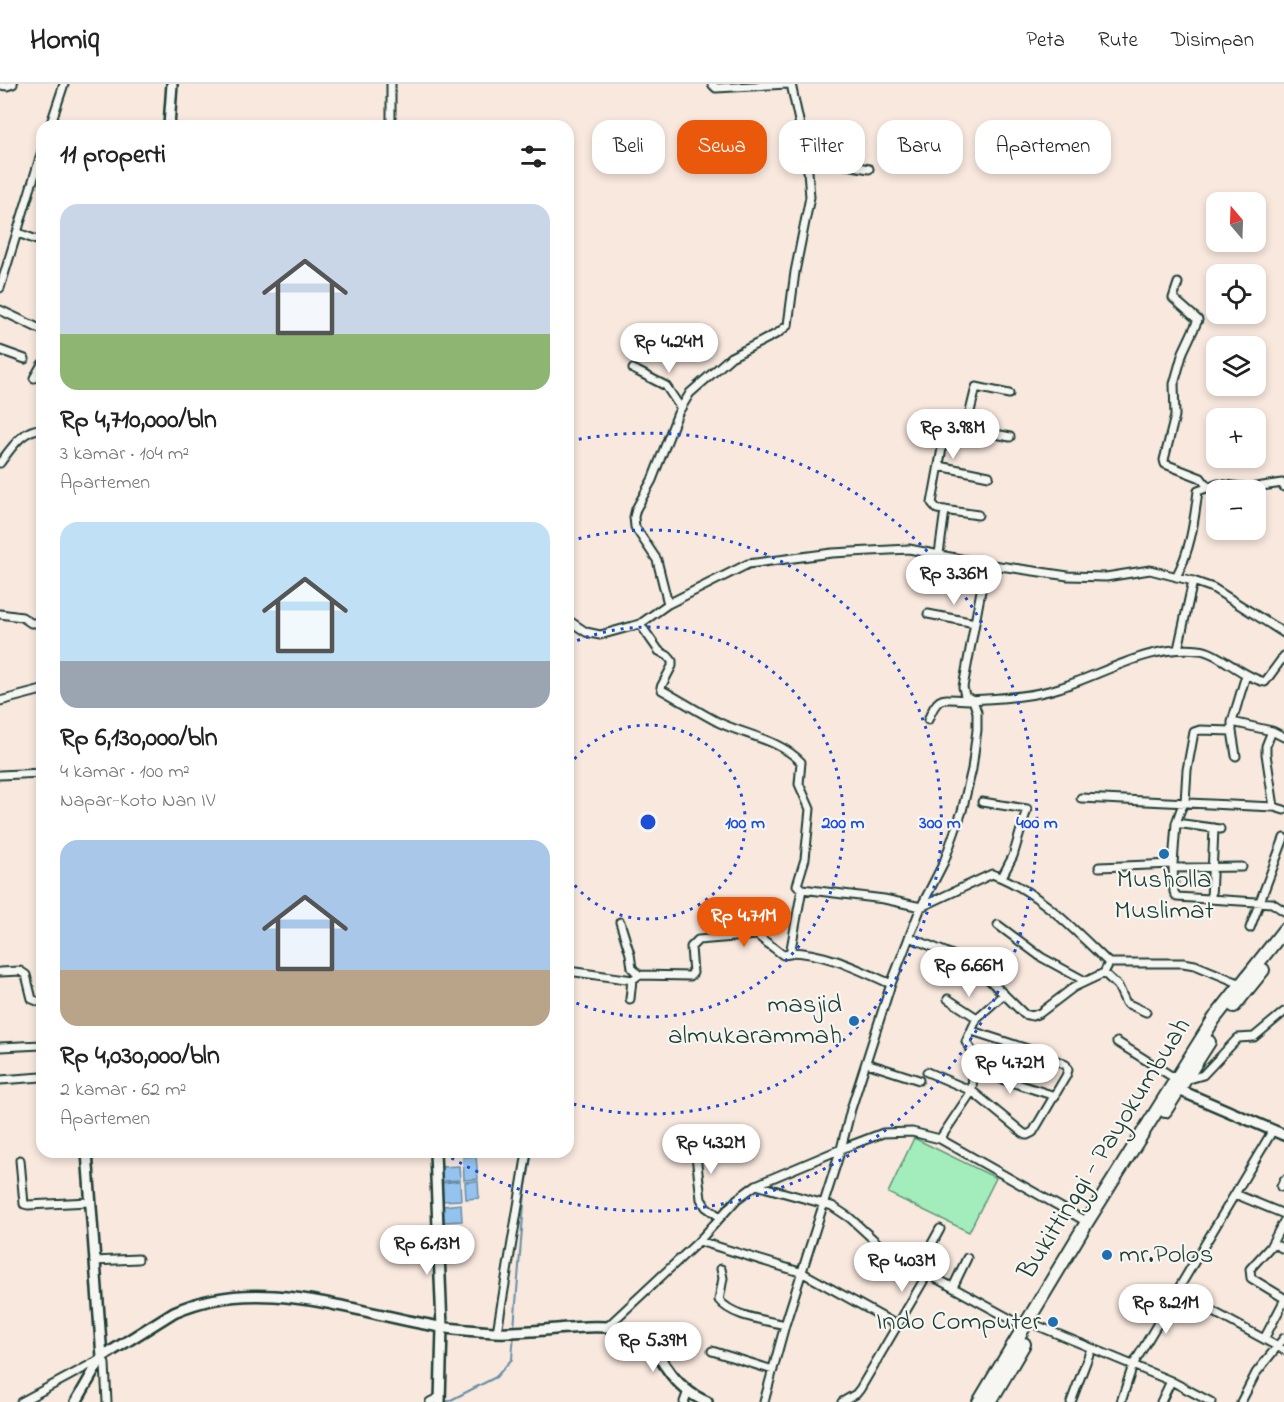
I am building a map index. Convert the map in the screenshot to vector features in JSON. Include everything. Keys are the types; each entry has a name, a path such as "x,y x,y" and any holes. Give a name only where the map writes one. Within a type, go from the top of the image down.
{"highway":[{"name":"Bukittinggi - Payokumbuah","path":"1063,1269 1180,1083 1214,1018 1284,930"},
{"name":"Bukittinggi - Payokumbuah","path":"990,1402 1087,1222 1220,1023 1284,944"},
{"name":"Bukittinggi - Payokumbuah","path":"979,1402 1030,1326"}],"street":[{"path":"0,85 13,84"},
{"path":"52,120 64,84"},
{"path":"169,120 172,84"},
{"path":"391,84 391,120"},
{"path":"712,84 716,88 789,84 798,120"},
{"path":"865,168 869,169"},
{"path":"668,604 657,560 635,527 634,517 640,500 652,480 680,407 690,393 718,367 743,350 784,330 788,325 795,272 810,197 808,174"},
{"path":"0,288 36,177"},
{"path":"18,233 36,240"},
{"path":"1178,283 1173,298 1198,320 1183,352 1174,384 1175,416 1164,460 1165,464 1201,478 1206,485"},
{"path":"0,310 36,327"},
{"path":"0,350 25,359"},
{"path":"633,369 666,386 680,407"},
{"path":"34,378 36,374"},
{"path":"966,428 976,387 1009,394"},
{"path":"978,515 937,509 932,503 945,432 953,425 1010,437"},
{"path":"0,463 17,441 36,429"},
{"path":"939,466 989,476"},
{"path":"1266,486 1282,483 1284,487"},
{"path":"1176,577 1186,558 1192,537 1198,490 1206,486"},
{"path":"939,554 945,510"},
{"path":"574,624 594,635 642,628 668,604 730,572 757,562 909,549 986,564 1068,576 1106,577 1143,570 1176,577 1213,588 1282,630"},
{"path":"764,1402 785,1325 891,984 921,907 944,862 966,794 977,730 976,712 972,700 964,693 963,687 986,564"},
{"path":"1178,649 1193,581"},
{"path":"0,614 22,617 31,623 36,623"},
{"path":"928,614 975,623"},
{"path":"642,628 659,651 672,661 672,666 661,687 662,690 721,723 761,738 801,762 799,784 810,809 804,860 797,885 802,889 884,899 921,907 992,874 1050,907 1109,963 1183,963 1195,965 1241,984"},
{"path":"928,720 935,703 940,700 1028,696 1058,688 1120,664 1178,649 1204,650 1246,675 1266,682 1284,656"},
{"path":"1236,756 1232,722 1246,675"},
{"path":"0,701 36,692"},
{"path":"1232,722 1272,730 1284,737"},
{"path":"1232,731 1200,730 1194,732 1187,770 1185,802 1176,823 1174,892 1176,897 1272,903 1284,911"},
{"path":"1272,730 1266,746 1266,754 1274,807"},
{"path":"0,776 36,774"},
{"path":"1082,798 1274,807 1284,810"},
{"path":"982,802 1027,809 1012,856 1002,878"},
{"path":"1176,823 1217,828 1211,899"},
{"path":"1250,928 1284,838"},
{"path":"1098,867 1242,867"},
{"path":"791,952 802,889"},
{"path":"620,922 632,968 639,975"},
{"path":"998,925 1041,957 1085,981"},
{"path":"630,999 633,980 639,975 690,976 693,973 691,947 698,940 753,935 760,937 783,955 791,952 808,952 891,984"},
{"path":"909,937 972,963 1024,1014 1032,1016 1040,1013 1074,987 1104,973 1109,963"},
{"path":"0,972 20,971 26,975 32,999 36,1001"},
{"path":"574,972 633,980"},
{"path":"1104,973 1118,986 1125,1003 1146,1012"},
{"path":"940,1139 972,1091 974,1054 966,1042 977,1018 1004,994"},
{"path":"948,999 977,1018"},
{"path":"1180,1083 1203,1075 1238,1038 1254,1036 1284,1012"},
{"path":"927,1072 972,1091 1027,1135 1033,1132 1067,1073 1066,1065 1040,1053 972,1031"},
{"path":"1117,1042 1180,1083 1284,1135"},
{"path":"0,1047 36,1045"},
{"path":"866,1063 919,1080"},
{"path":"973,1070 1055,1096"},
{"path":"0,1080 36,1077"},
{"path":"1121,1402 1133,1365 1273,1130"},
{"path":"607,1327 699,1241 737,1199 756,1185 883,1133 912,1132 940,1139 1087,1222"},
{"path":"694,1138 701,1199 706,1207 720,1217"},
{"path":"76,1402 100,1358 87,1158"},
{"path":"430,1402 440,1399 442,1327 435,1158"},
{"path":"497,1332 526,1158"},
{"path":"20,1160 24,1204 89,1202"},
{"path":"756,1185 824,1204 840,1211 886,1251 918,1269 1030,1326 1133,1365 1171,1381 1211,1402"},
{"path":"1235,1194 1284,1214"},
{"path":"1264,1339 1284,1300 1251,1278 1249,1274 1250,1269 1272,1242 1284,1221"},
{"path":"918,1269 940,1229"},
{"path":"699,1241 803,1273 897,1324"},
{"path":"1272,1242 1284,1249"},
{"path":"953,1287 967,1258"},
{"path":"94,1261 138,1259"},
{"path":"721,1269 723,1278 719,1300 722,1304 740,1314 785,1325"},
{"path":"842,1402 860,1389 928,1274"},
{"path":"1178,1292 1281,1348"},
{"path":"21,1402 100,1358 174,1311 202,1301 238,1296 280,1296 303,1299 442,1327 497,1332 607,1327 637,1331 649,1337 655,1344 664,1365 688,1391 707,1402"},
{"path":"1241,1402 1256,1373 1281,1348 1284,1338"},
{"path":"1071,1402 1091,1349"},
{"path":"712,1351 773,1370"},
{"path":"100,1358 105,1364 107,1402"},
{"path":"1161,1402 1171,1381"},
{"path":"684,1402 688,1391"}],"green space":[{"path":"914,1138 996,1178 969,1232 888,1193"}],"water":[{"path":"463,1158 476,1158 478,1179 464,1180"},
{"path":"459,1166 460,1180 442,1181 441,1167"},
{"path":"460,1181 461,1200 443,1201 442,1183"},
{"path":"478,1181 479,1198 466,1199 465,1182"},
{"path":"461,1204 462,1221 444,1222 443,1206"}],"waterway":[{"path":"514,1328 525,1192 531,1158"},
{"path":"447,1402 496,1377 512,1359 514,1333"}],"place":[{"name":"Musholla Muslimat","path":"1164,854"},
{"name":"masjid almukarammah","path":"854,1021"},
{"name":"mr.Polos","path":"1107,1255"},
{"name":"Indo Computer","path":"1053,1322"}]}
